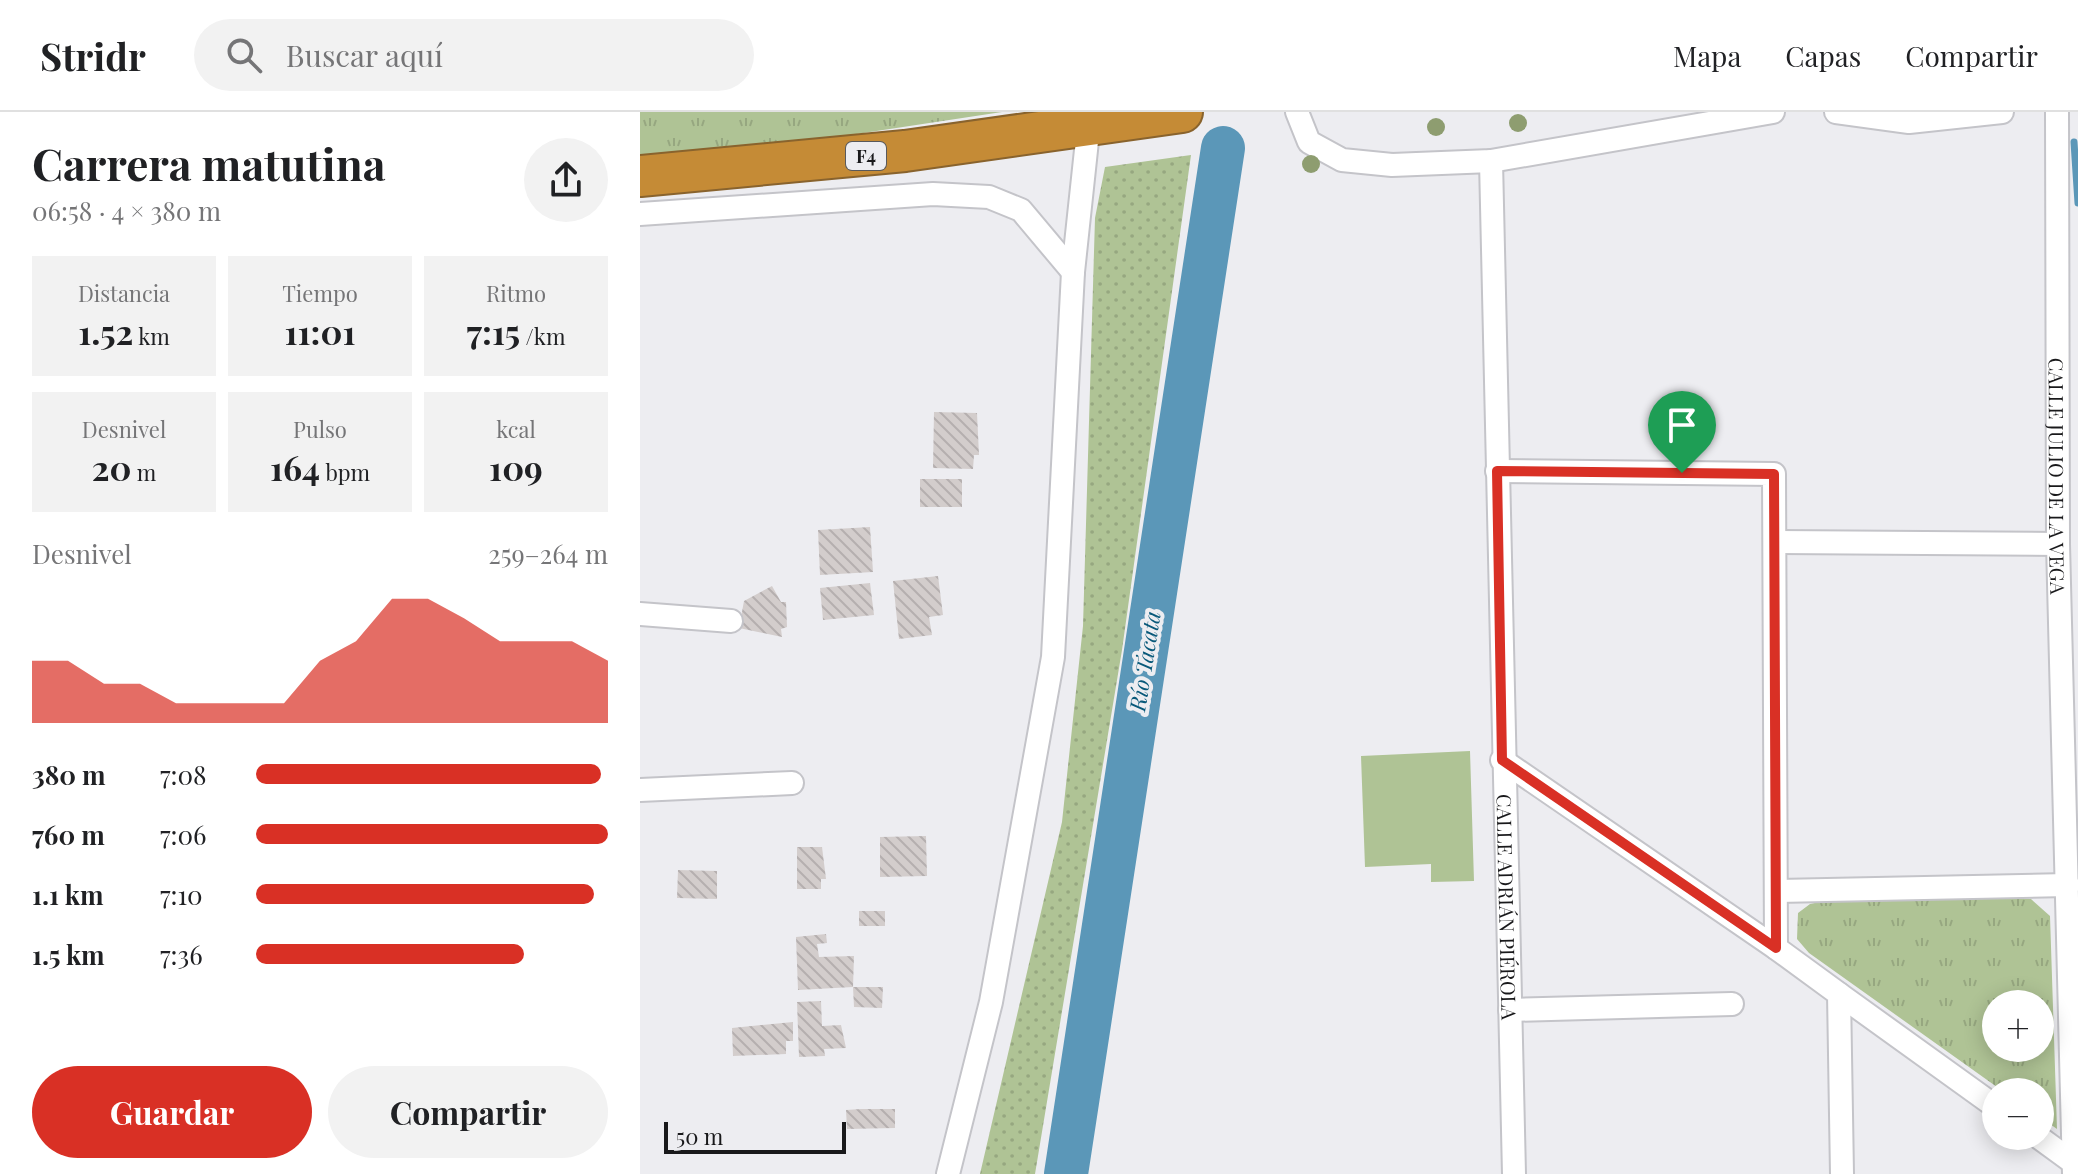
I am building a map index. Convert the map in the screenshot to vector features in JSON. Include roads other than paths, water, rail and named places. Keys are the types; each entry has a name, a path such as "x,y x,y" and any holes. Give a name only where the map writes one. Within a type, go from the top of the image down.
{"highway":[{"name":"F4","path":"640,176 905,151 1089,122 1182,112"}],"street":[{"path":"1297,112 1309,142 1342,160 1392,165 1491,161 1773,112"},
{"path":"1836,112 1909,122 2002,112"},
{"name":"CALLE JULIO DE LA VEGA","path":"2057,112 2058,544 2074,1168"},
{"path":"948,1174 991,1002 1053,657 1073,272 1089,122"},
{"name":"CALLE ADRIÁN PIÉROLA","path":"1491,161 1502,760 1514,1174"},
{"path":"640,214 933,194 989,197 1021,210 1073,272"},
{"path":"1497,471 1774,474 1776,948"},
{"path":"1775,542 2058,544"},
{"path":"640,614 731,621"},
{"path":"1502,760 1776,948 1982,1097"},
{"path":"640,790 792,783"},
{"path":"1778,891 2068,885"},
{"path":"1839,994 1842,1174"},
{"path":"1510,1010 1732,1004"},
{"path":"2053,1150 2074,1168"}],"waterway":[{"path":"2074,142 2078,203"},
{"name":"Río Tacata","path":"1066,1174 1223,148"}]}
